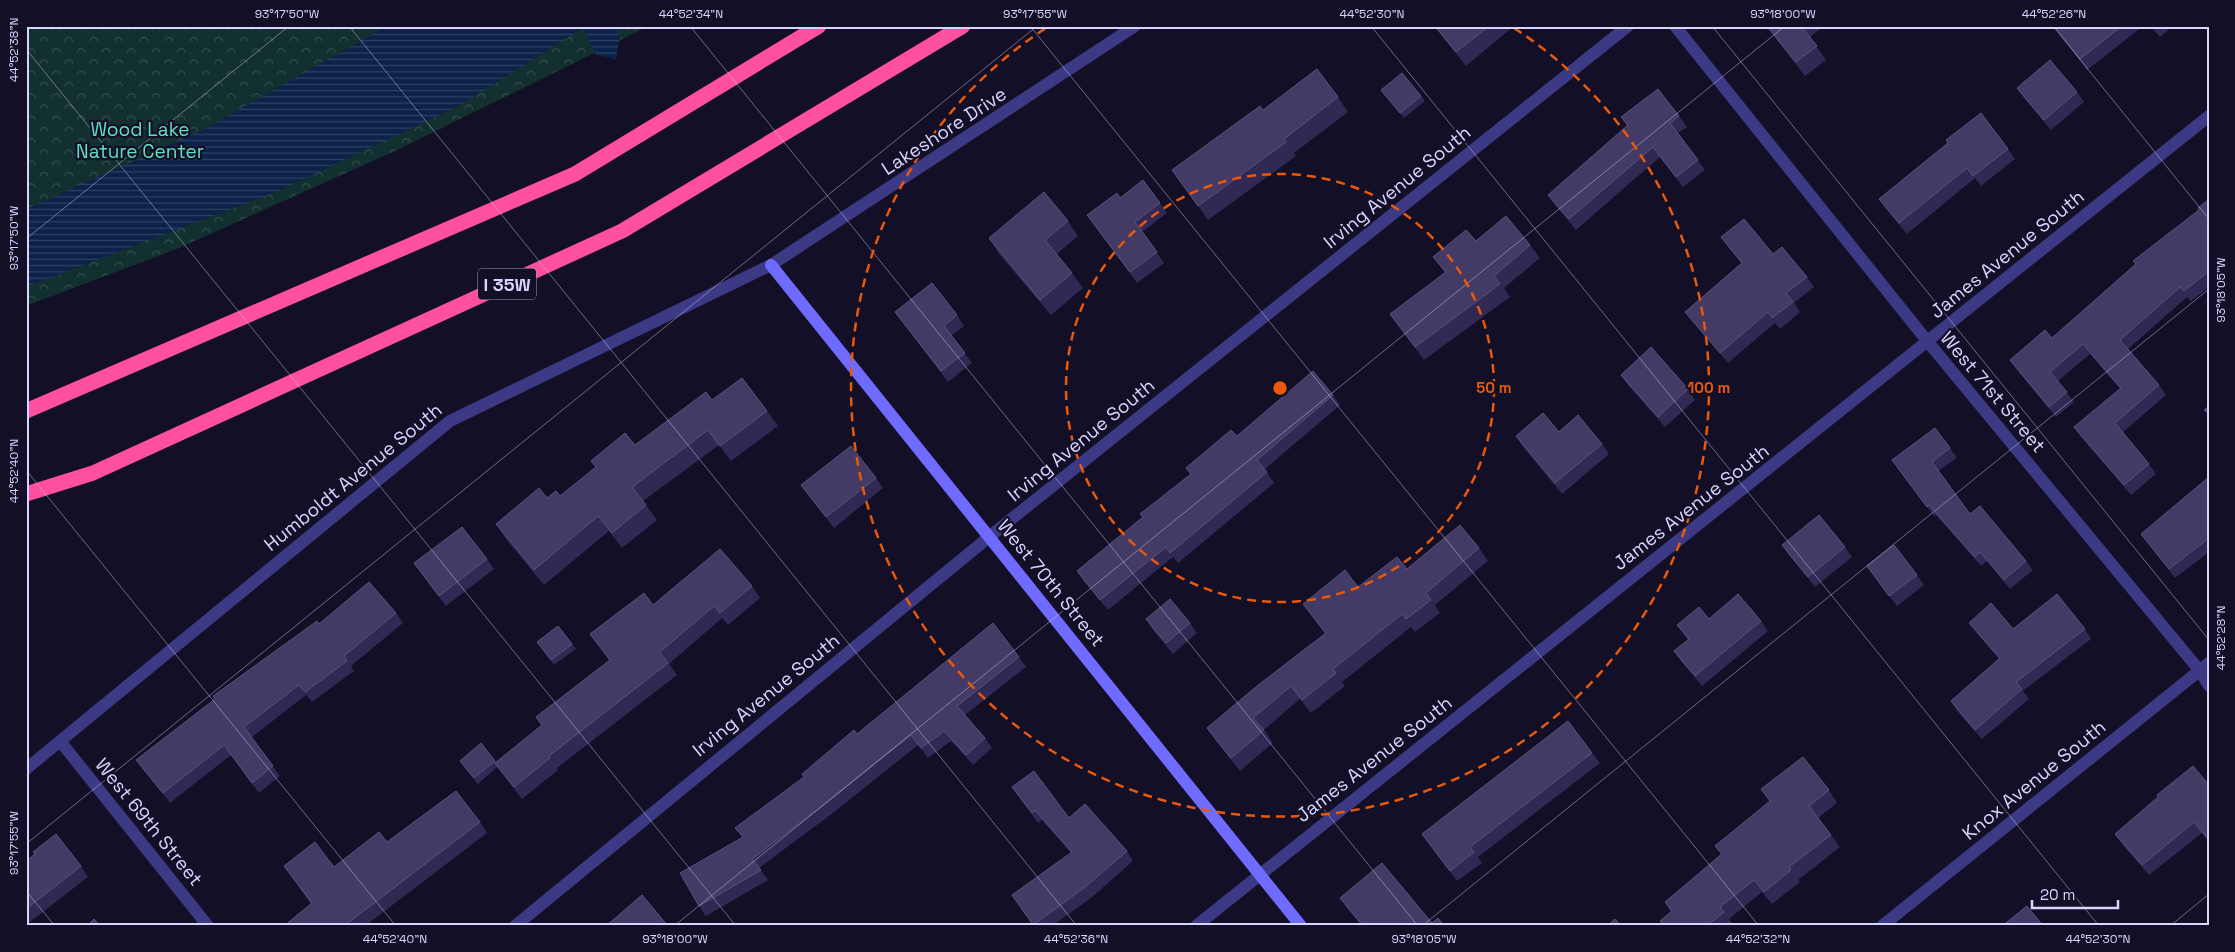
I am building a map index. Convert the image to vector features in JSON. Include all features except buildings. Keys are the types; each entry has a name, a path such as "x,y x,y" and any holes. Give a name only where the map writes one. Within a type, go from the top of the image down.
{"highway":[{"path":"26,411 575,174 818,26"},
{"name":"I 35W","path":"26,494 93,473 622,231 963,26"}],"street":[{"name":"Lakeshore Drive","path":"771,265 1135,26"},
{"name":"Irving Avenue South","path":"514,926 990,537 1628,26"},
{"name":"West 71st Street","path":"1675,26 1928,342 2204,667 2209,686"},
{"name":"James Avenue South","path":"1196,926 2209,116"},
{"name":"West 70th Street","path":"771,265 1301,926"},
{"name":"Humboldt Avenue South","path":"26,769 450,420 771,265"},
{"name":"Knox Avenue South","path":"1882,926 2204,667"},
{"name":"West 69th Street","path":"60,741 208,926"}],"green space":[{"name":"Wood Lake Nature Center","path":"26,26 649,26 395,151 179,248 26,306"}],"water":[{"path":"387,26 614,26 620,36 616,59 596,55 583,28 459,106 278,191 26,287 26,209 203,130"}]}
